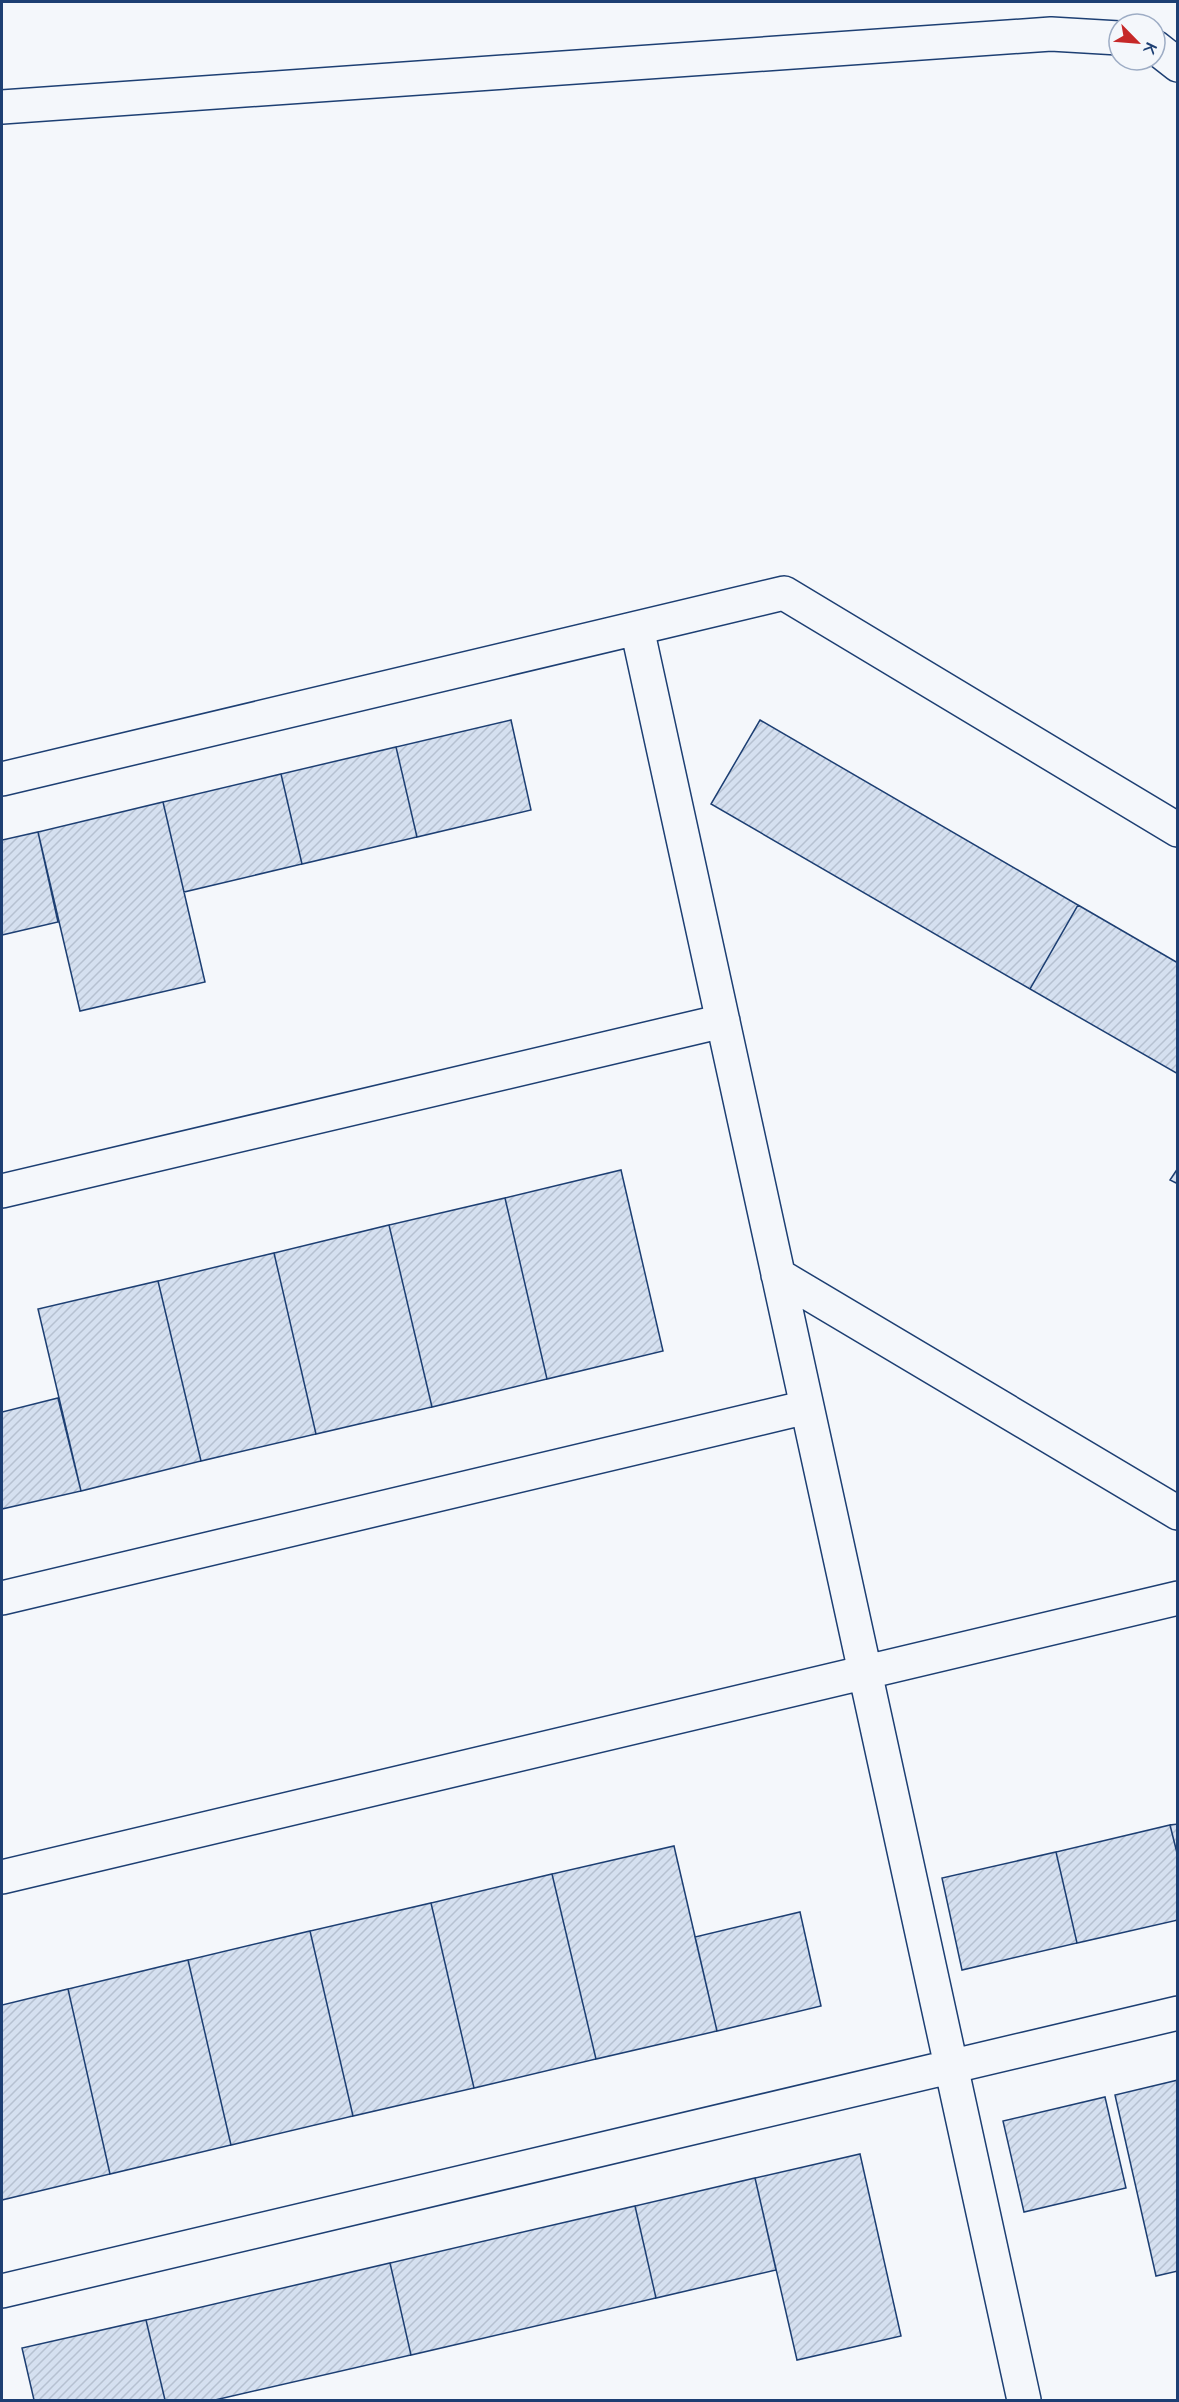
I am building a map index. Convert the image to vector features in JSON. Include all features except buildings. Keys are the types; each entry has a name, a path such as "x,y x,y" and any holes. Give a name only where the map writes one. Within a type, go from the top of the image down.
{"street":[{"path":"2,107 1051,34 1107,37"},
{"path":"2,778 784,593 1178,830"},
{"path":"636,628 1024,2400"},
{"path":"2,1191 723,1021"},
{"path":"778,1275 1178,1514"},
{"path":"2,1598 807,1407"},
{"path":"2,1876 1178,1598"},
{"path":"2,2291 1178,2013"}]}
